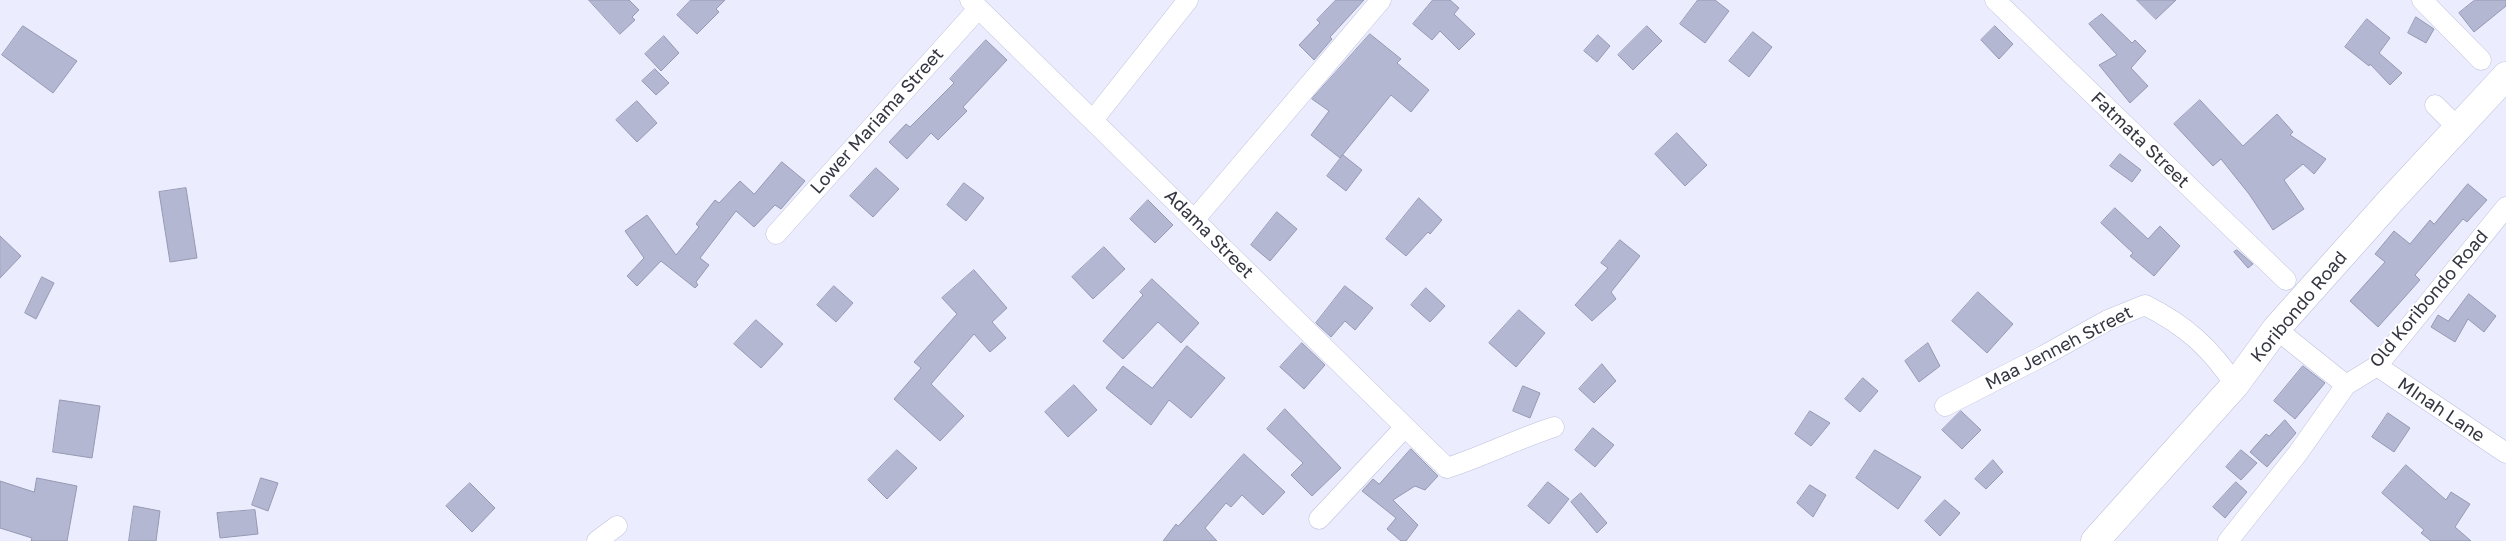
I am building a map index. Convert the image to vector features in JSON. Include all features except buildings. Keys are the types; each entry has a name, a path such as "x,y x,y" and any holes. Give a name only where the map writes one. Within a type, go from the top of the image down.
{"highway":[{"name":"Koribondo Road","path":"2095,541 2235,385 2276,329 2506,76"}],"street":[{"path":"1093,120 1188,0"},
{"path":"1194,219 1381,0"},
{"name":"Fatmata Street","path":"1995,0 2286,280"},
{"path":"2422,0 2481,60"},
{"name":"Adama Street","path":"972,2 1447,468 1554,427"},
{"name":"Lower Mariama Street","path":"776,234 972,2"},
{"path":"2435,105 2458,128"},
{"name":"Old Koribondo Road","path":"2228,541 2298,453 2346,385 2377,366 2506,207"},
{"name":"Maa Jenneh Street","path":"1945,406 2043,356 2108,320 2145,305 2175,320 2219,360 2235,385"},
{"path":"2276,329 2346,385"},
{"name":"MInah Lane","path":"2377,366 2506,453"},
{"path":"1319,519 1405,427"},
{"path":"597,541 616,526"}]}
